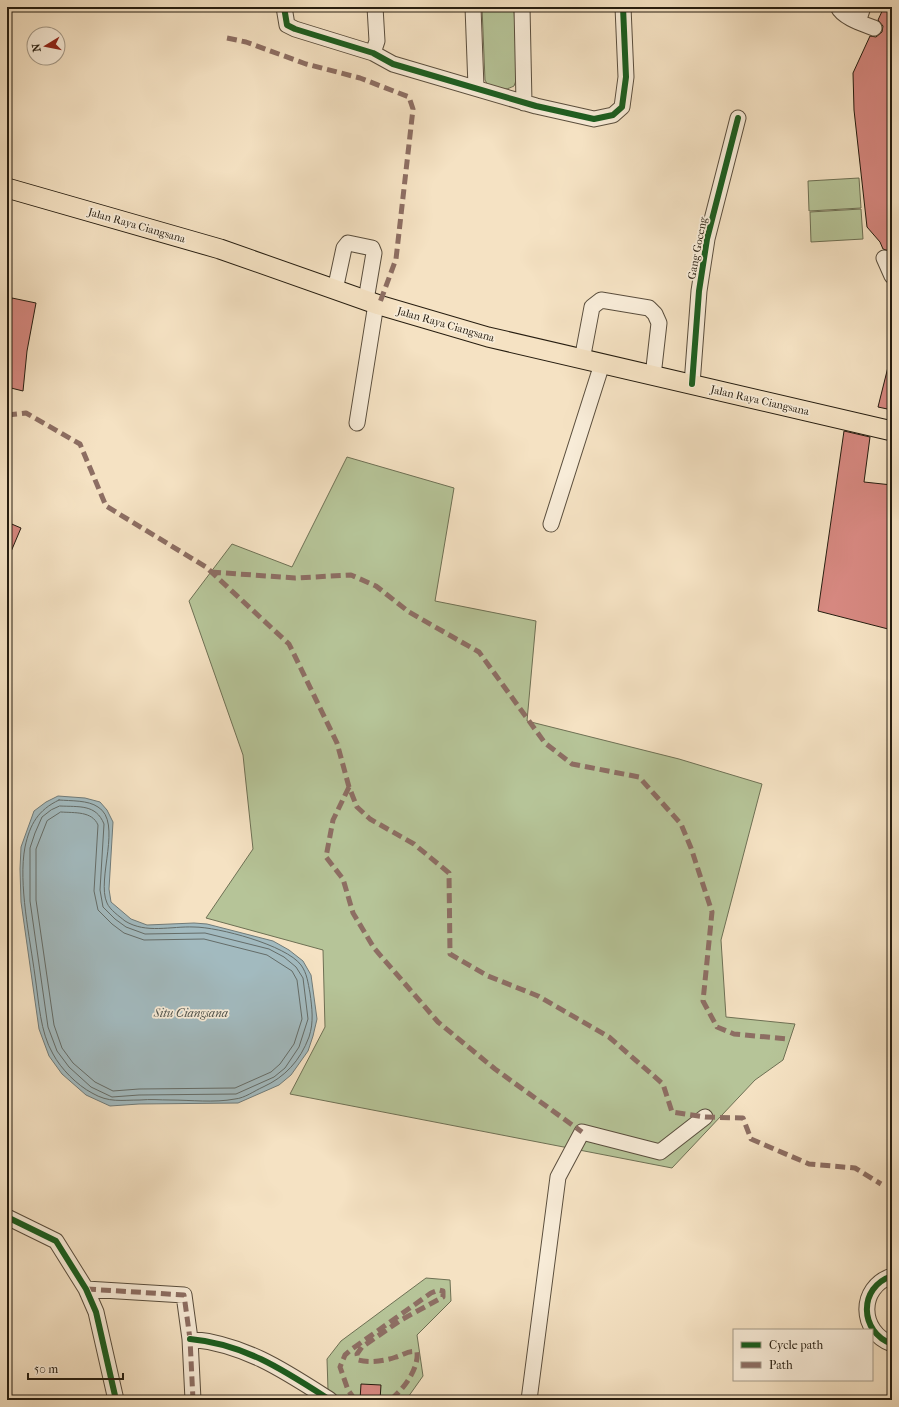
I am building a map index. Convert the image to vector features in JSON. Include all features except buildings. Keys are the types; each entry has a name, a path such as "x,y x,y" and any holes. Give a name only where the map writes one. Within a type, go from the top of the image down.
{"main road":[{"name":"Jalan Raya Ciangsana","path":"7,188 220,250 371,302 488,337 892,431"}],"street":[{"path":"284,7 287,25 295,29 373,53 393,64 476,87 524,103 594,119 613,115 622,107 626,76 623,7"},
{"path":"373,53 377,41 375,7"},
{"path":"473,7 476,87"},
{"path":"522,7 524,103"},
{"path":"838,7 840,11 858,22 874,28"},
{"path":"858,22 863,7"},
{"name":"Gang Goceng","path":"692,384 699,291 707,238 738,118"},
{"path":"335,290 344,248 348,243 372,248 374,253 371,302 356,423"},
{"path":"884,258 892,276"},
{"path":"582,360 592,307 601,300 649,308 655,314 659,323 653,376"},
{"path":"551,524 602,364"},
{"path":"529,1400 558,1177 582,1132 660,1152 705,1117"},
{"path":"7,1217 56,1241 86,1289 96,1312 116,1400"},
{"path":"872,1329 867,1319 867,1304 872,1289 884,1279 892,1276"},
{"path":"86,1289 184,1295 190,1339 193,1400"},
{"path":"873,1331 884,1341 892,1344"},
{"path":"190,1339 230,1346 276,1365 330,1400"}],"green space":[{"path":"482,7 514,7 517,78 514,86 510,88 497,90 490,87 485,80"},
{"path":"859,178 861,208 809,211 808,181"},
{"path":"861,209 863,239 811,242 810,212"},
{"path":"347,457 454,488 435,601 536,621 527,721 679,759 762,784 721,940 726,1017 795,1024 783,1060 755,1080 672,1168 290,1094 325,1027 323,950 206,918 253,849 243,755 189,601 232,544 292,567"},
{"path":"426,1278 450,1280 451,1301 417,1335 423,1376 406,1400 332,1400 328,1390 327,1359 341,1341"}],"water":[{"name":"Situ Ciangsana","path":"58,796 85,798 100,802 107,810 113,822 109,889 111,902 131,919 147,925 194,923 207,924 273,941 289,950 303,961 311,975 317,1019 308,1051 291,1075 279,1085 238,1103 139,1104 110,1106 86,1095 62,1074 49,1056 39,1029 21,902 20,869 21,847 34,811 46,802"}],"marked path":[{"path":"227,38 246,42 306,64 360,78 409,97 413,109 396,259 379,305"},
{"path":"7,415 26,413 80,444 106,506 206,567 289,644 337,743 349,787 357,807 370,819 414,844 449,873 450,954 488,976 538,996 609,1037 663,1084 672,1112 705,1117 743,1118 751,1139 809,1164 855,1168 881,1184"},
{"path":"211,572 295,578 351,575 376,586 409,612 479,652 545,743 572,764 639,777 681,824 691,848 712,912 703,1001 717,1027 734,1034 788,1039"},
{"path":"349,787 333,820 326,857 343,879 353,913 374,948 438,1022 495,1069 582,1132"},
{"path":"86,1289 184,1295 190,1339 193,1400"},
{"path":"355,1400 348,1390 340,1367 345,1355 431,1293 439,1290 443,1291 443,1297 401,1320 362,1347 357,1354 358,1360 377,1361 387,1360 409,1352 417,1352 417,1359 413,1372 405,1385 390,1400"}],"cycle path":[{"path":"284,7 287,25 295,29 373,53 393,64 536,106 594,119 613,115 622,107 626,77 623,7"},
{"path":"692,384 699,291 707,239 738,118"},
{"path":"7,1217 56,1241 86,1289 96,1312 116,1400"},
{"path":"873,1329 867,1310 868,1299 873,1290 881,1282 892,1276"},
{"path":"873,1330 881,1338 892,1344"},
{"path":"190,1339 229,1347 264,1360 330,1400"}]}
